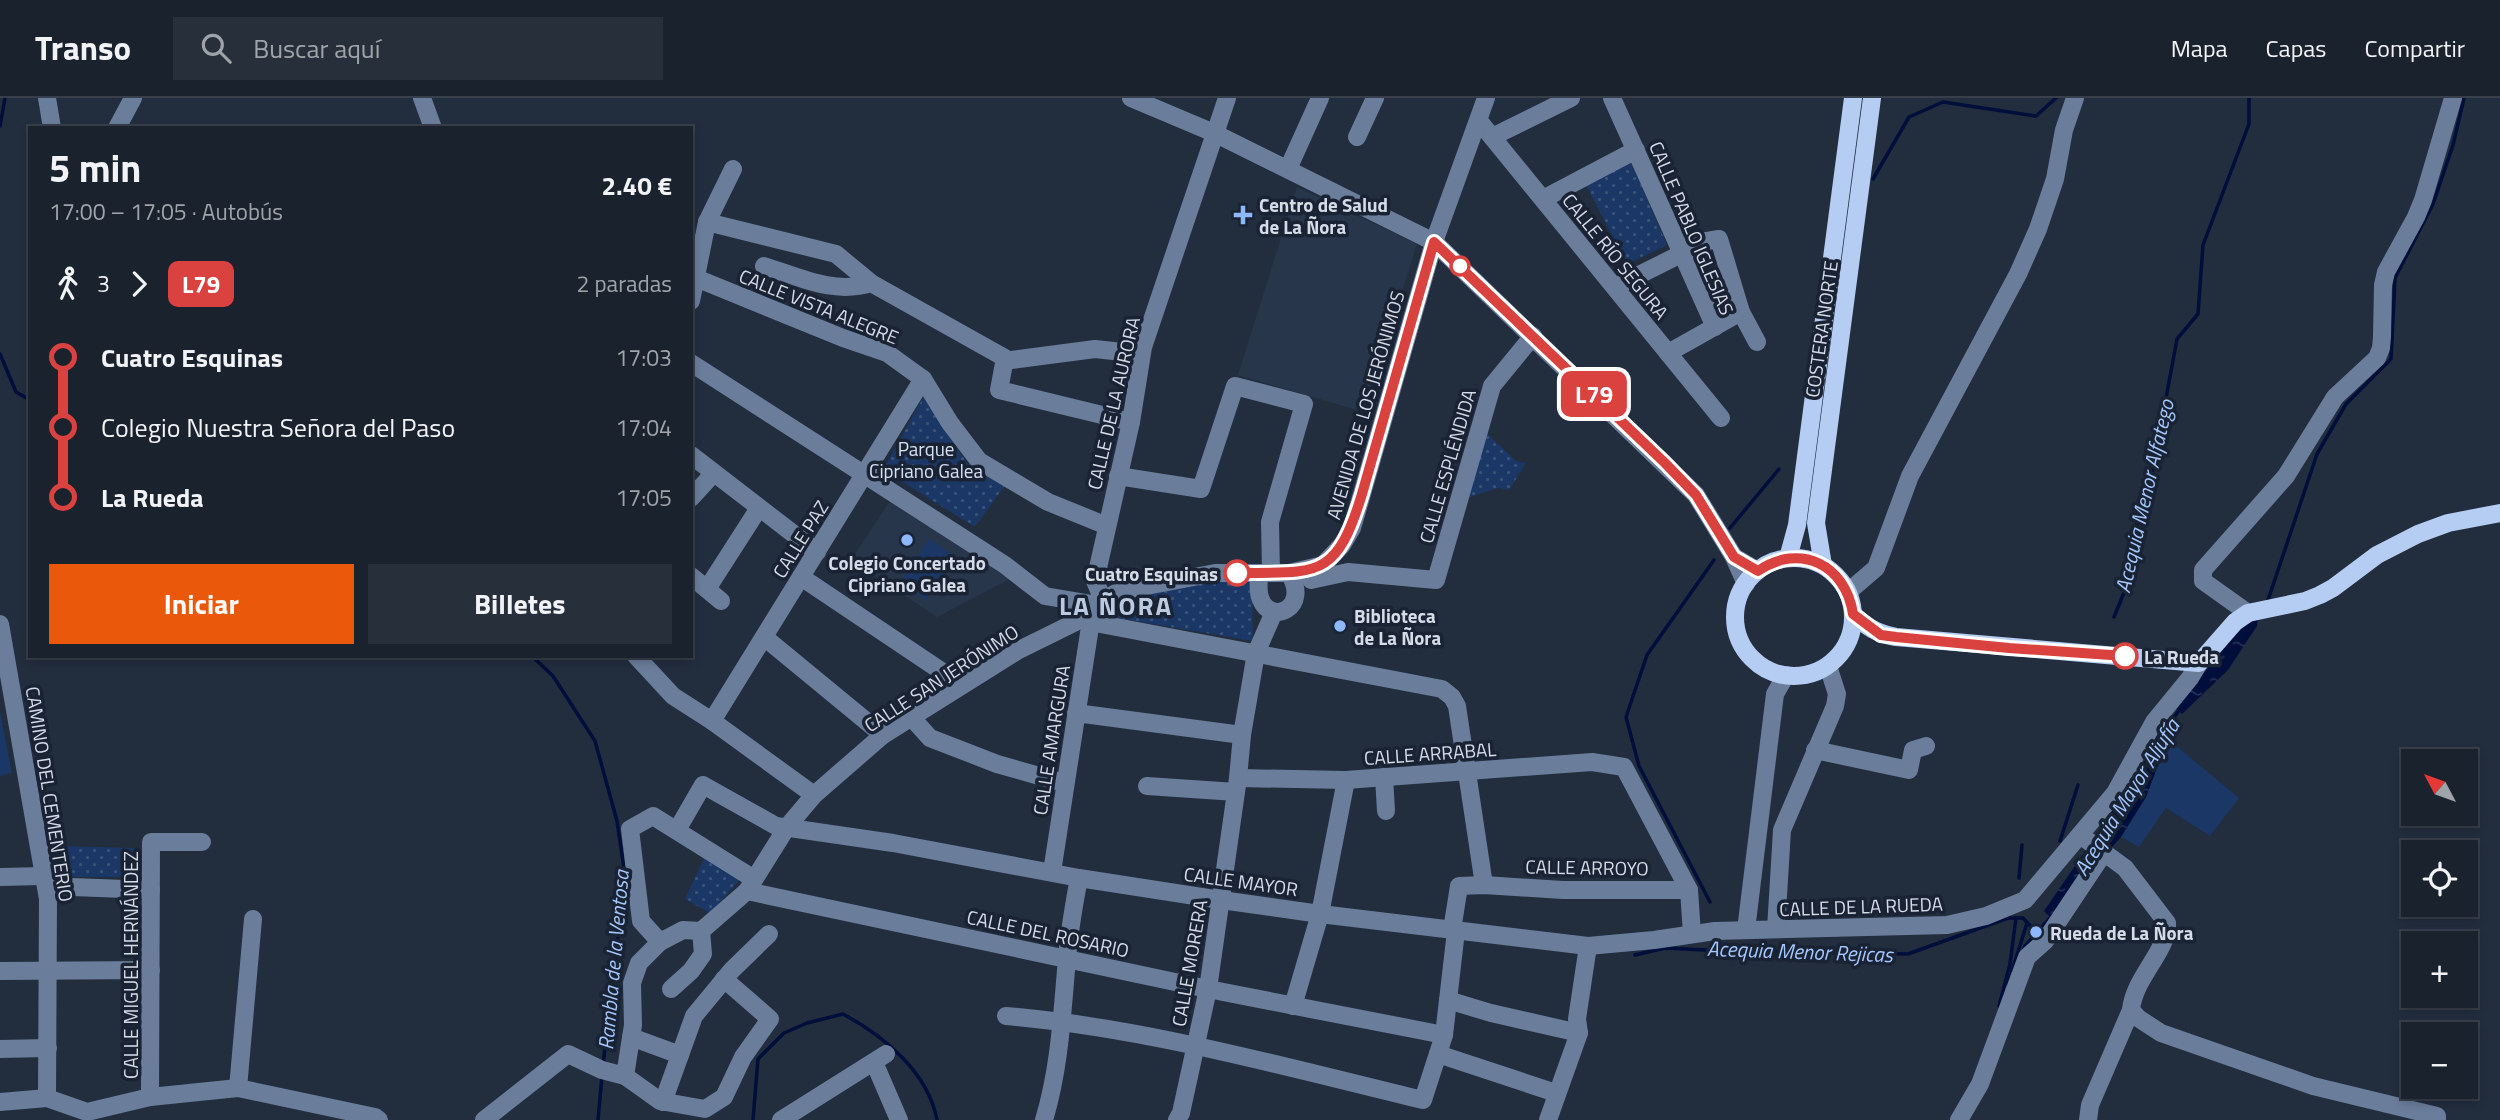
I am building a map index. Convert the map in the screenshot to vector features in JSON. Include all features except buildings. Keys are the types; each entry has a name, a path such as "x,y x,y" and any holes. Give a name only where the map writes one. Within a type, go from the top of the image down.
{"main road":[{"name":"COSTERA NORTE","path":"1788,558 1797,525 1853,98"},
{"name":"COSTERA NORTE","path":"1823,565 1816,523 1872,98"},
{"path":"1846,645 1881,635 2199,663 2235,622 2258,611 2320,595 2377,555 2418,534 2448,523 2500,513"},
{"path":"1788,558 1806,559 1823,565 1838,576 1848,592 1853,625 1846,645 1828,666 1806,675 1774,673 1755,661 1741,641 1735,618 1737,606 1752,578 1767,565 1788,558"},
{"path":"1853,614 1881,635"}],"street":[{"path":"47,98 52,126"},
{"path":"118,126 133,98"},
{"path":"422,98 432,126"},
{"path":"1131,98 1214,133 1434,242 1696,495 1734,557 1752,578"},
{"name":"CALLE DE LA AURORA","path":"1096,610 1096,582 1142,354 1227,98"},
{"path":"1288,169 1320,98"},
{"path":"1357,137 1375,98"},
{"path":"1492,137 1571,98"},
{"name":"CALLE PABLO IGLESIAS","path":"1612,98 1715,327 1668,353"},
{"path":"1848,592 1876,568 1910,475 2018,274 2038,229 2055,178 2064,130 2075,98"},
{"path":"2258,611 2203,581 2203,570 2286,476 2335,397 2376,358 2381,348 2382,293 2386,272 2420,209 2442,141 2452,98"},
{"name":"AVENIDA DE LOS JERÓNIMOS","path":"1096,610 1119,591 1215,573 1313,574 1335,554 1352,527 1434,242 1479,121 1482,100"},
{"name":"CALLE RÍO SEGURA","path":"1479,121 1721,418"},
{"path":"1543,199 1636,150"},
{"path":"693,277 708,222 733,169"},
{"path":"708,222 836,254 871,283 1005,360 1095,349 1142,354"},
{"path":"1615,288 1707,241 1719,239 1741,312 1757,342"},
{"path":"764,266 837,288 871,283"},
{"name":"CALLE VISTA ALEGRE","path":"693,277 887,353 923,379"},
{"path":"1715,327 1741,312"},
{"name":"CALLE ESPLÉNDIDA","path":"1348,572 1436,580 1492,386 1533,336"},
{"path":"1005,360 999,390 1130,422"},
{"path":"693,364 1005,565 1045,596 1256,653 1442,689 1452,696 1457,706 1484,885 1459,886 1444,1035 1423,1100 1196,1046 1064,1021 1006,1016"},
{"path":"923,379 979,461 1048,502 1107,526"},
{"name":"CALLE PAZ","path":"712,721 923,379"},
{"path":"1118,476 1201,489 1235,386 1304,404 1270,522 1260,599 1265,607 1274,612 1285,611 1313,574 1348,572"},
{"path":"693,457 817,552"},
{"path":"693,496 713,474"},
{"path":"693,578 714,595 759,508"},
{"path":"1335,554 1348,572"},
{"path":"1289,573 1296,586 1296,597"},
{"path":"801,577 962,685"},
{"name":"CALLE SAN JERÓNIMO","path":"750,885 787,827 814,795 883,735 1017,651 1096,610"},
{"name":"CALLE AMARGURA","path":"1052,872 1064,783 1096,610"},
{"name":"CALLE MORERA","path":"1179,1116 1208,989 1242,735 1256,653 1274,612"},
{"name":"CAMINO DEL CEMENTERIO","path":"0,624 48,899 47,1098"},
{"path":"764,637 883,735"},
{"path":"638,658 673,696 814,795"},
{"name":"CALLE DE LA RUEDA","path":"1692,934 1947,925 1986,916 2025,900 2084,839 2115,793 2154,722 2199,663"},
{"path":"1776,929 1782,830 1835,706 1837,694 1828,666"},
{"path":"1746,930 1775,694 1786,675"},
{"path":"1076,713 1242,735"},
{"path":"912,718 930,738 997,764 1064,783"},
{"path":"1815,750 1909,769 1913,750 1927,746"},
{"name":"CALLE ARRABAL","path":"1147,786 1346,780 1592,762 1624,767 1689,890"},
{"path":"1384,777 1387,811"},
{"path":"1293,1006 1320,914 1346,780"},
{"name":"CALLE MAYOR","path":"677,830 703,785 776,826 1221,900 1588,946 1692,934"},
{"path":"625,1076 633,1026 632,983 639,962 660,942 683,930 701,931 750,885 677,830 653,816 630,830 641,921 660,942"},
{"path":"2084,839 2125,868 2167,923 2166,937 2145,970 2132,1000 2132,1010 2090,1105 2088,1120"},
{"name":"CALLE MIGUEL HERNÁNDEZ","path":"150,1097 151,842 202,842"},
{"path":"1959,1120 1980,1084 2027,957 2045,941 2103,853"},
{"path":"0,877 151,890"},
{"path":"1044,1120 1051,1097 1064,1021 1067,958 1079,878"},
{"name":"CALLE DEL ROSARIO","path":"750,885 1208,989 1444,1035"},
{"name":"CALLE ARROYO","path":"1484,885 1563,890 1689,890"},
{"path":"1689,890 1692,934"},
{"path":"238,1088 253,919"},
{"path":"671,989 691,971 703,954 701,931"},
{"path":"663,1102 694,1016 724,979 769,934"},
{"path":"1548,1120 1579,1033 1577,1019 1588,946"},
{"path":"0,971 150,970"},
{"path":"484,1120 568,1054 603,1070 625,1076 663,1102 705,1109 724,1097 743,1057 770,1019 724,979"},
{"path":"1448,1000 1491,1013 1579,1033"},
{"path":"2132,1010 2148,1026 2174,1037 2313,1086 2437,1116 2437,1120"},
{"path":"631,1037 680,1055"},
{"path":"0,1049 48,1048"},
{"path":"1438,1054 1556,1093"},
{"path":"781,1120 880,1058 899,1120"},
{"path":"87,1117 150,1097 238,1088 379,1120"},
{"path":"0,1102 47,1098 87,1117 112,1120"}],"shaded area":[{"path":"1297,187 1417,244 1364,412 1238,375"},
{"name":"Colegio Concertado Cipriano Galea","path":"890,501 1010,579 937,617 851,560"}],"green space":[{"path":"1630,159 1667,245 1627,264 1584,181"},
{"name":"Parque Cipriano Galea","path":"924,396 967,463 1006,484 975,527 883,470"},
{"path":"1480,427 1516,461 1526,463 1509,490 1498,488 1467,498"},
{"path":"929,539 955,556 926,600 900,583"},
{"path":"1207,579 1252,582 1253,641 1106,616 1118,598"},
{"path":"0,711 12,773 0,776"},
{"path":"2168,739 2239,798 2210,836 2166,808 2139,847 2121,837 2146,797"},
{"path":"55,846 134,848 135,877 56,877"},
{"path":"708,850 745,874 710,913 685,899"}],"water":[{"path":"2258,618 2257,626 2228,670 2182,714 2175,708 2243,626"},
{"path":"2159,726 2168,733 2168,739 2146,797 2121,837 2050,917 2044,911 2142,765"}],"waterway":[{"name":"Rambla de la Ventosa","path":"0,126 5,98"},
{"path":"1873,179 1909,117 1943,102 2036,116 2056,98"},
{"name":"Acequia Menor Alfatego","path":"2114,617 2128,583 2129,544 2148,495 2177,339 2198,314 2203,245 2249,124 2249,98"},
{"name":"Acequia Mayor Aljufía","path":"2267,603 2317,454 2346,404 2391,359 2395,278 2433,204 2453,145 2464,98"},
{"name":"Rambla de la Ventosa","path":"0,354 16,392 28,399"},
{"path":"1730,528 1779,469"},
{"path":"1710,902 1639,766 1626,717 1647,655 1714,560"},
{"name":"Rambla de la Ventosa","path":"534,658 553,676 595,741 617,821 625,875 603,1065"},
{"name":"Acequia Mayor Aljufía","path":"2162,734 2180,709"},
{"name":"Acequia Menor Alfatego","path":"2060,841 2078,785"},
{"path":"2019,878 2022,845"},
{"name":"Acequia Mayor Aljufía","path":"2023,951 2051,917"},
{"name":"Acequia Menor Rejicas","path":"1635,955 1665,948 1908,954 2008,918 2023,918 2036,932"},
{"path":"2001,1008 1999,1006 2010,964 2016,918"},
{"name":"Acequia Menor Alfatego","path":"2008,984 2027,923"},
{"name":"Rambla de la Ventosa","path":"753,1120 758,1059 784,1033 807,1023 843,1014 874,1033 902,1057 924,1086 937,1120"},
{"name":"Rambla de la Ventosa","path":"598,1120 602,1076"}],"bus line":[{"name":"L79","path":"1237,573 1289,573 1310,570 1324,565 1342,545 1352,527 1434,242 1696,495 1734,557 1758,571 1788,558 1806,559 1823,565 1838,576 1848,592 1853,614 1881,635 2125,656"}],"place":[{"name":"Centro de Salud de La Ñora","path":"1243,215"},
{"name":"Colegio Concertado Cipriano Galea","path":"907,540"},
{"name":"Cuatro Esquinas","path":"1237,573"},
{"name":"Biblioteca de La Ñora","path":"1340,626"},
{"name":"La Rueda","path":"2125,656"},
{"name":"Rueda de La Ñora","path":"2036,932"}],"district":[{"name":"LA ÑORA","path":"1116,605"}]}
